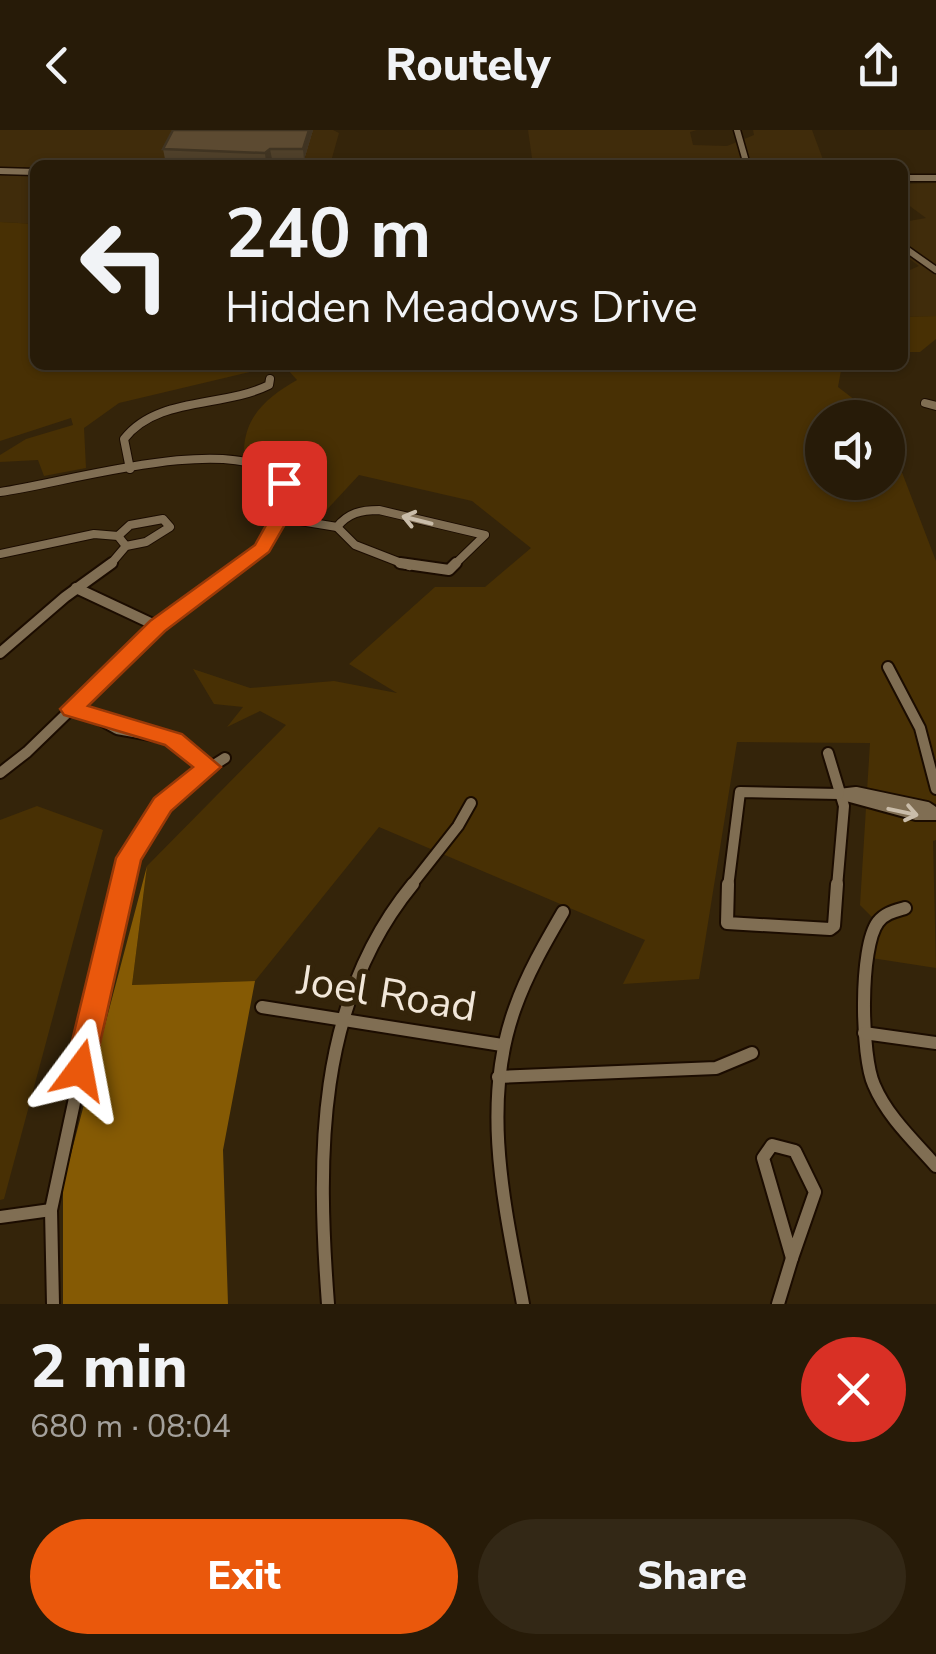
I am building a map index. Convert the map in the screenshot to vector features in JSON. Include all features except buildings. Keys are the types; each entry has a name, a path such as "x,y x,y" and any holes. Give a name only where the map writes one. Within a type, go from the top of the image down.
{"street":[{"path":"736,130 745,160"},
{"path":"0,171 30,172"},
{"path":"908,178 936,178"},
{"path":"908,250 936,270"},
{"path":"130,469 124,439 136,424 170,412 255,393 269,385 270,379"},
{"path":"925,403 936,406"},
{"path":"0,492 196,458 252,464 272,473 288,488 290,500 262,548 157,626 0,773"},
{"path":"282,518 337,527 350,545 434,571 449,570 485,535 374,510 348,515 337,527"},
{"path":"118,536 130,525 164,519 170,526 146,542 126,546"},
{"path":"0,554 94,534 118,536 126,546"},
{"path":"0,654 76,588 120,557 126,546"},
{"path":"76,588 157,626"},
{"path":"888,667 920,728 936,789"},
{"path":"72,709 120,732 143,732 183,744 210,767"},
{"path":"828,753 839,794 844,806 832,928 727,924 729,862 740,792 839,794 874,796 927,807 936,814"},
{"path":"53,1304 51,1210 125,867 141,833 162,804 225,758"},
{"path":"328,1304 320,1153 329,1074 343,1020 363,964 386,920 418,873 460,825 471,803"},
{"path":"905,908 882,916 872,933 865,1064 876,1090 936,1166"},
{"path":"523,1304 498,1166 498,1076 502,1045 524,978 563,912"},
{"name":"Joel Road","path":"262,1007 502,1045"},
{"path":"864,1034 936,1043"},
{"path":"498,1076 716,1068 752,1053"},
{"path":"778,1304 815,1192 795,1151 772,1145 764,1158 792,1258"},
{"path":"0,1217 51,1210"}],"shaded area":[{"path":"0,130 339,133 331,160 30,160 30,224 0,222"},
{"path":"528,130 697,130 690,132 693,145 727,146 754,135 753,130 812,130 823,160 532,160"},
{"path":"936,183 936,316 908,317 908,271 919,266 908,258 908,221 926,218 908,205 908,184"},
{"path":"0,222 30,224 30,370 259,370 119,403 84,428 86,468 44,476 38,460 0,462 0,455 26,439 73,425 71,418 0,441"},
{"path":"936,316 936,339 920,352 908,352 908,317"},
{"path":"288,370 841,370 838,387 855,400 805,400 805,500 905,500 905,480 936,561 936,968 865,957 874,919 860,905 870,743 737,742 699,979 623,984 645,940 379,827 255,981 132,985 147,866 286,725 260,711 227,727 243,707 214,704 193,669 250,688 334,681 397,693 349,664 435,587 485,587 531,548 472,501 359,475 321,516 294,510 324,469 285,445 264,457 244,450 254,417 277,393 297,380"},
{"path":"37,806 103,830 4,1199 0,1200 0,820"},
{"path":"147,866 132,985 255,981 223,1150 228,1304 63,1304 63,1184"}],"route":[{"path":"80,1070 128,858 162,804 210,767 174,740 72,709 157,626 268,542 290,500 284,483"}]}
